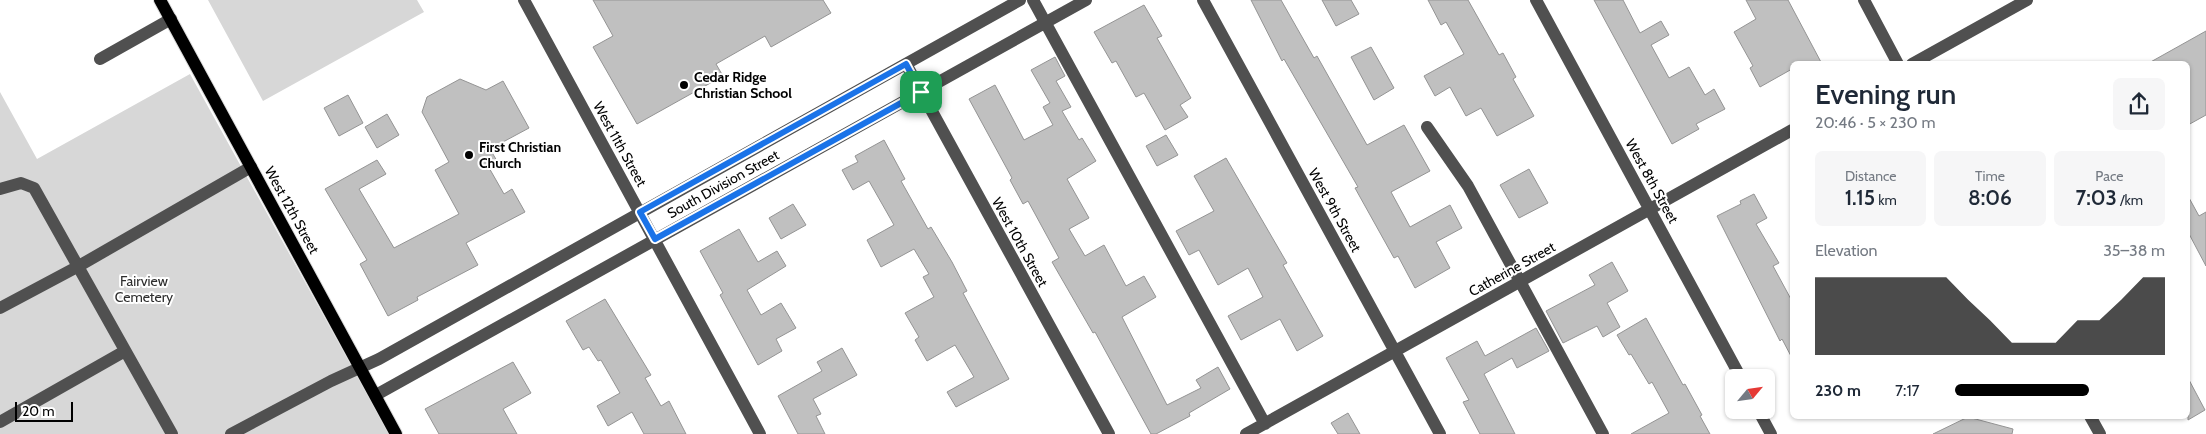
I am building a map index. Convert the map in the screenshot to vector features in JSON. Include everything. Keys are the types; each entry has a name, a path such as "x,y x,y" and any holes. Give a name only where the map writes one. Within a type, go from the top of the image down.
{"main road":[{"name":"West 12th Street","path":"160,0 396,434"}],"street":[{"name":"West 11th Street","path":"524,0 760,434"},
{"name":"South Division Street","path":"231,434 331,381 361,368 1020,0"},
{"path":"1033,0 1264,424"},
{"name":"South Division Street","path":"376,395 1086,0"},
{"name":"West 9th Street","path":"1203,0 1440,434"},
{"name":"West 8th Street","path":"1536,0 1736,369"},
{"path":"1864,0 1896,61"},
{"path":"1917,61 2027,0"},
{"path":"100,59 171,19"},
{"name":"West 10th Street","path":"906,64 1108,434"},
{"path":"1427,127 1468,186 1603,434"},
{"name":"Catherine Street","path":"1246,434 1790,131"},
{"path":"0,308 77,267 251,166"},
{"path":"0,189 21,183 34,188 45,204 77,267 172,434"},
{"path":"0,422 125,351"},
{"path":"1763,419 1771,434"},
{"path":"2092,419 2100,434"}],"green space":[{"path":"208,0 417,0 424,12 263,101"},
{"name":"Fairview Cemetery","path":"190,74 389,434 0,434 0,92 37,159"}],"building":[{"path":"593,0 823,0 831,13 771,47 765,36 716,64 723,76 637,124 593,47 613,36"},
{"path":"1251,0 1281,0 1314,58 1317,56 1367,145 1404,125 1430,171 1391,192 1410,227 1450,205 1462,228 1436,242 1450,268 1415,288 1398,256 1394,258 1355,188 1358,187 1284,59 1282,61"},
{"path":"1322,0 1351,0 1359,14 1336,26"},
{"path":"1428,0 1468,0 1499,55 1503,53 1516,77 1513,79 1534,116 1497,136 1481,108 1466,116 1450,87 1435,96 1424,76 1464,54 1446,22 1441,25"},
{"path":"1594,0 1623,0 1640,33 1661,21 1669,35 1651,45 1669,78 1689,67 1705,95 1714,89 1725,109 1696,124 1699,129 1672,144"},
{"path":"1746,0 1788,0 1820,61 1790,61 1790,70 1760,87 1750,68 1753,66 1734,32 1756,19"},
{"path":"1144,5 1162,36 1157,38 1191,98 1180,105 1188,117 1165,130 1144,93 1136,97 1116,61 1112,63 1094,32"},
{"path":"2206,31 2206,115 2190,124 2190,61 2152,61"},
{"path":"1371,47 1394,88 1374,100 1351,57"},
{"path":"1055,57 1065,76 1056,81 1071,107 1062,111 1079,140 1082,138 1096,161 1067,179 1089,218 1069,229 1085,256 1104,245 1126,286 1144,276 1156,297 1122,317 1167,405 1201,388 1196,380 1218,367 1230,389 1189,413 1190,416 1156,434 1151,434 1095,332 1093,333 1052,262 1059,258 1028,201 1023,204 1010,180 1012,178 969,99 995,85 1024,140 1053,125 1043,107 1050,103 1031,70"},
{"path":"460,79 486,90 503,81 529,128 490,149 497,161 488,166 504,194 512,189 525,212 466,243 478,265 417,297 418,300 388,316 360,264 367,260 325,189 377,160 386,174 359,189 394,248 459,214 435,170 449,162 422,112 427,97"},
{"path":"348,95 363,123 339,136 324,108"},
{"path":"387,114 399,135 377,148 365,127"},
{"path":"1166,135 1178,155 1157,166 1146,146"},
{"path":"884,140 905,179 901,181 928,229 931,227 952,262 967,291 963,293 1009,379 956,407 947,392 974,377 955,345 927,361 915,340 919,337 905,313 934,297 923,277 929,274 914,249 881,267 867,240 894,225 869,181 853,190 842,170 858,162 855,156"},
{"path":"1226,158 1287,263 1283,265 1323,336 1297,351 1280,319 1241,340 1228,316 1263,297 1248,268 1218,285 1199,250 1189,255 1176,231 1214,211 1194,176"},
{"path":"1529,169 1548,203 1519,218 1500,185"},
{"path":"1754,194 1767,218 1756,224 1779,263 1773,266 1790,297 1790,354 1782,339 1780,341 1717,216 1741,204 1740,201"},
{"path":"2190,200 2199,216 2206,212 2206,266 2190,236"},
{"path":"793,204 806,225 781,239 769,218"},
{"path":"739,229 758,262 777,251 786,266 747,290 761,315 781,303 796,328 776,339 782,351 758,365 720,295 723,293 700,251"},
{"path":"1612,262 1628,291 1607,303 1620,327 1603,337 1597,326 1563,343 1546,311 1595,285 1589,275"},
{"path":"605,299 651,375 645,378 661,406 669,401 686,434 644,434 632,412 608,426 597,406 620,393 601,360 598,361 589,347 583,350 566,321"},
{"path":"1646,318 1683,385 1685,384 1710,434 1631,434 1669,413 1652,382 1649,384 1617,335"},
{"path":"1536,328 1549,351 1517,368 1512,358 1484,374 1515,434 1480,434 1463,402 1469,400 1446,358 1477,341 1485,356"},
{"path":"842,348 857,375 813,399 821,414 816,416 825,434 798,434 778,396 822,371 817,362"},
{"path":"513,362 531,393 503,409 517,434 439,434 425,409"},
{"path":"2190,382 2205,410 2190,419"},
{"path":"1348,413 1360,434 1338,434 1331,423"},
{"path":"1964,419 1976,419 2013,429 2012,434 1933,434"}],"place":[{"name":"Cedar Ridge Christian School","path":"684,85"},
{"name":"First Christian Church","path":"469,155"}],"route":[{"path":"906,64 921,92 655,239 640,212 906,64"}]}
